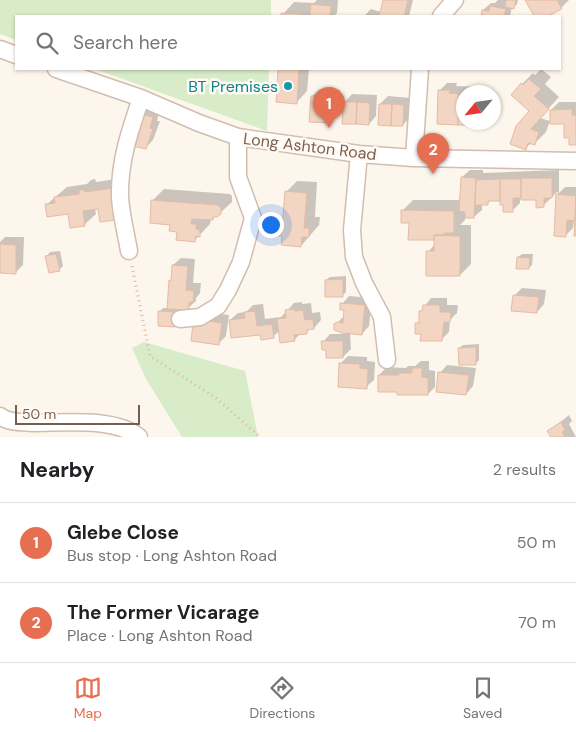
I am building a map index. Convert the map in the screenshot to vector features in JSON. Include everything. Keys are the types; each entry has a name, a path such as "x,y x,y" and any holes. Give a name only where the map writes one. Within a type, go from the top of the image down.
{"street":[{"path":"442,15 455,0"},
{"path":"0,50 15,55"},
{"name":"Long Ashton Road","path":"59,70 141,98 238,138 359,154 414,158 576,161"},
{"path":"414,158 420,70"},
{"path":"129,251 120,199 120,179 125,147 141,98"},
{"path":"180,319 200,317 218,306 241,262 253,218 238,177 238,138"},
{"path":"359,154 352,230 354,257 364,283 382,317 387,360"},
{"path":"0,416 3,419 21,422 101,424 122,428 139,437"}],"path":[{"path":"129,251 150,356 216,398 260,437"}],"green space":[{"path":"0,0 271,0 271,15 15,15 15,40 0,34"},
{"path":"98,70 269,70 267,131"},
{"path":"144,342 245,371 258,437 182,437 146,379 132,348"}],"building":[{"path":"383,0 408,0 404,15 379,15"},
{"path":"506,0 516,0 514,9 505,7"},
{"path":"525,0 557,0 562,9 550,15 533,15"},
{"path":"311,4 331,6 330,15 310,15"},
{"path":"490,6 506,9 504,15 481,15 482,10 489,11"},
{"path":"281,13 302,14 302,15 281,15"},
{"name":"BT Premises","path":"278,70 299,70 297,104 276,102"},
{"path":"529,79 541,89 534,96 549,109 531,129 539,132 535,145 528,143 526,150 510,144 516,126 529,111 511,95 521,83 523,85"},
{"path":"438,90 450,90 449,93 456,94 456,125 437,124"},
{"path":"311,96 333,97 331,123 309,122"},
{"path":"343,102 357,102 356,124 342,124"},
{"path":"357,102 370,103 369,125 356,124"},
{"path":"379,104 392,104 391,126 378,125"},
{"path":"392,104 404,105 403,126 391,126"},
{"path":"572,109 572,115 576,115 576,145 569,145 569,138 564,138 564,124 550,124 550,110"},
{"path":"141,114 153,117 150,128 153,129 146,149 133,146"},
{"path":"461,177 476,178 474,218 465,218 465,212 459,211"},
{"path":"521,178 552,178 552,198 544,198 544,207 536,208 536,200 521,200"},
{"path":"500,179 500,201 488,201 488,205 475,205 476,180"},
{"path":"500,179 521,179 521,198 513,198 513,212 503,212 503,205 500,205"},
{"path":"113,188 117,220 100,222 98,209 83,211 85,226 70,228 68,214 47,217 45,204 55,203 54,197 79,194 79,190 84,190 85,192"},
{"path":"285,191 307,193 304,228 309,228 309,237 302,237 301,247 281,245 282,236 276,236 277,227 282,228"},
{"path":"556,194 576,196 575,221 567,220 566,237 554,236"},
{"path":"576,196 576,236 574,236"},
{"path":"151,200 218,205 221,208 221,214 213,217 213,220 192,219 191,224 196,224 196,229 200,230 200,237 196,236 195,242 176,240 177,232 169,231 170,225 150,223"},
{"path":"401,210 454,211 454,233 434,235 434,240 408,240 409,223 401,223"},
{"path":"434,235 460,236 460,276 426,276 426,251 434,251"},
{"path":"0,244 16,245 16,274 0,273"},
{"path":"56,254 60,271 49,273 45,256"},
{"path":"517,257 530,258 529,269 516,269"},
{"path":"172,265 188,266 186,290 194,291 193,302 189,302 189,310 167,309"},
{"path":"343,279 343,297 325,297 325,280"},
{"path":"513,295 539,297 537,313 511,311"},
{"path":"340,303 365,305 362,335 342,333 334,330 334,324 337,322 343,323 344,310 340,310"},
{"path":"423,305 440,305 440,312 449,312 451,314 450,322 444,322 442,341 420,341 421,334 415,334 415,323 419,323 419,311 422,311"},
{"path":"294,309 295,311 303,310 305,320 313,319 314,329 307,330 307,334 294,335 295,341 280,343 277,319 286,318 285,310"},
{"path":"158,311 175,312 175,327 158,326"},
{"path":"255,311 257,326 272,324 274,338 261,340 260,335 231,338 229,320 245,318 244,312"},
{"path":"202,320 222,323 219,345 191,341 193,324 202,325"},
{"path":"321,341 343,341 343,358 326,358 326,350 322,350"},
{"path":"476,347 476,365 459,365 458,348"},
{"path":"339,363 360,364 360,368 368,369 367,389 338,387"},
{"path":"412,368 422,368 422,377 428,378 428,395 397,395 397,392 378,392 378,375 412,373"},
{"path":"438,372 469,375 466,395 436,392"},
{"path":"561,422 565,430 562,432 565,437 551,437 547,431"}],"place":[{"name":"BT Premises","path":"288,86"},
{"name":"Glebe Close","path":"329,128"},
{"name":"The Former Vicarage","path":"433,174"}]}
